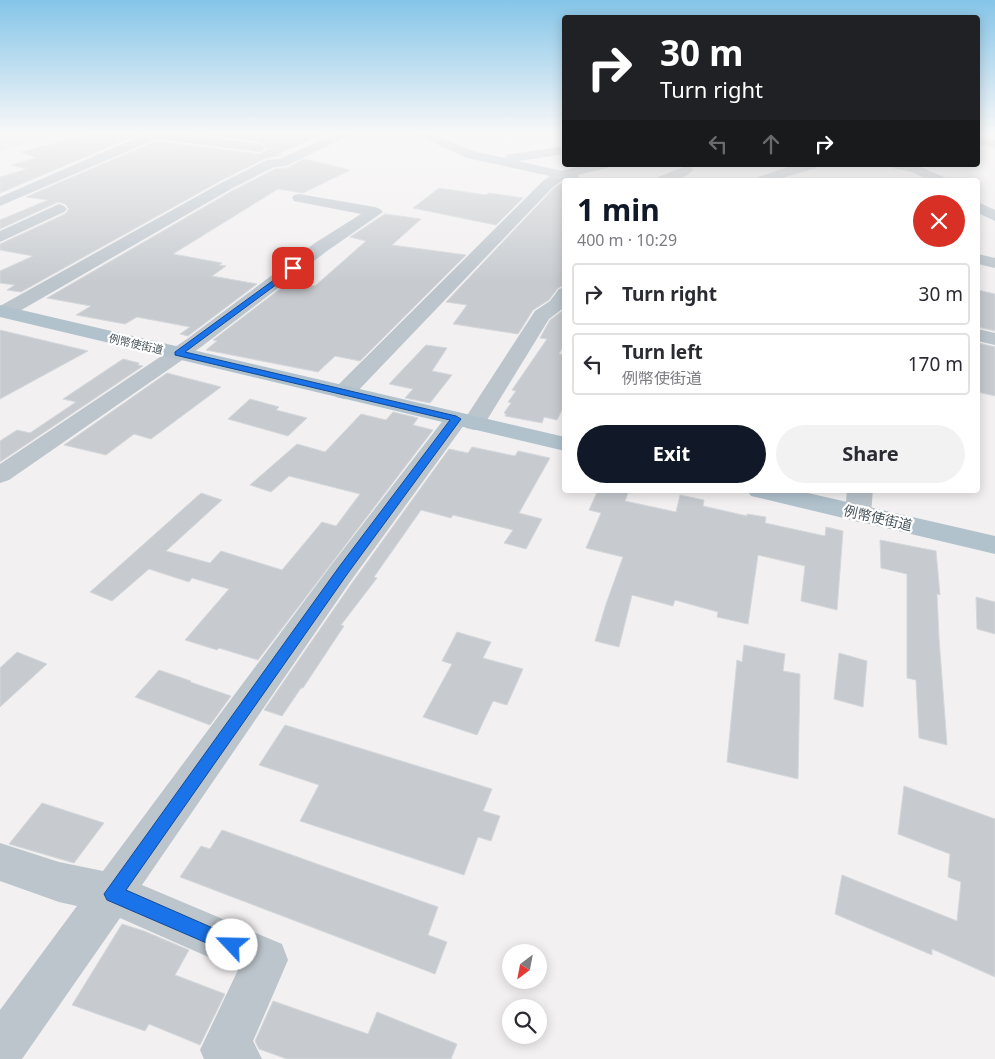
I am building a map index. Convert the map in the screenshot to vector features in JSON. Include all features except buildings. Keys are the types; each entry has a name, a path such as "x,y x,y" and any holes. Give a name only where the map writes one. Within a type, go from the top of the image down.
{"main road":[{"name":"例幣使街道","path":"2,312 562,443"},
{"name":"例幣使街道","path":"787,493 859,501 995,545"}],"street":[{"path":"0,202 43,183"},
{"path":"2,312 233,183"},
{"path":"344,392 549,183"},
{"path":"0,476 178,353 321,247 375,212 298,198"},
{"path":"980,207 995,216"},
{"path":"0,236 59,209"},
{"path":"980,259 995,263"},
{"path":"0,1050 398,494 465,421 542,315 557,306 562,298"},
{"path":"980,335 995,339"},
{"path":"0,862 59,882 113,894 266,960 224,1050 238,1059"}],"route":[{"path":"232,945 113,894 288,646 398,494 456,419 178,353 209,332 293,268"}]}
